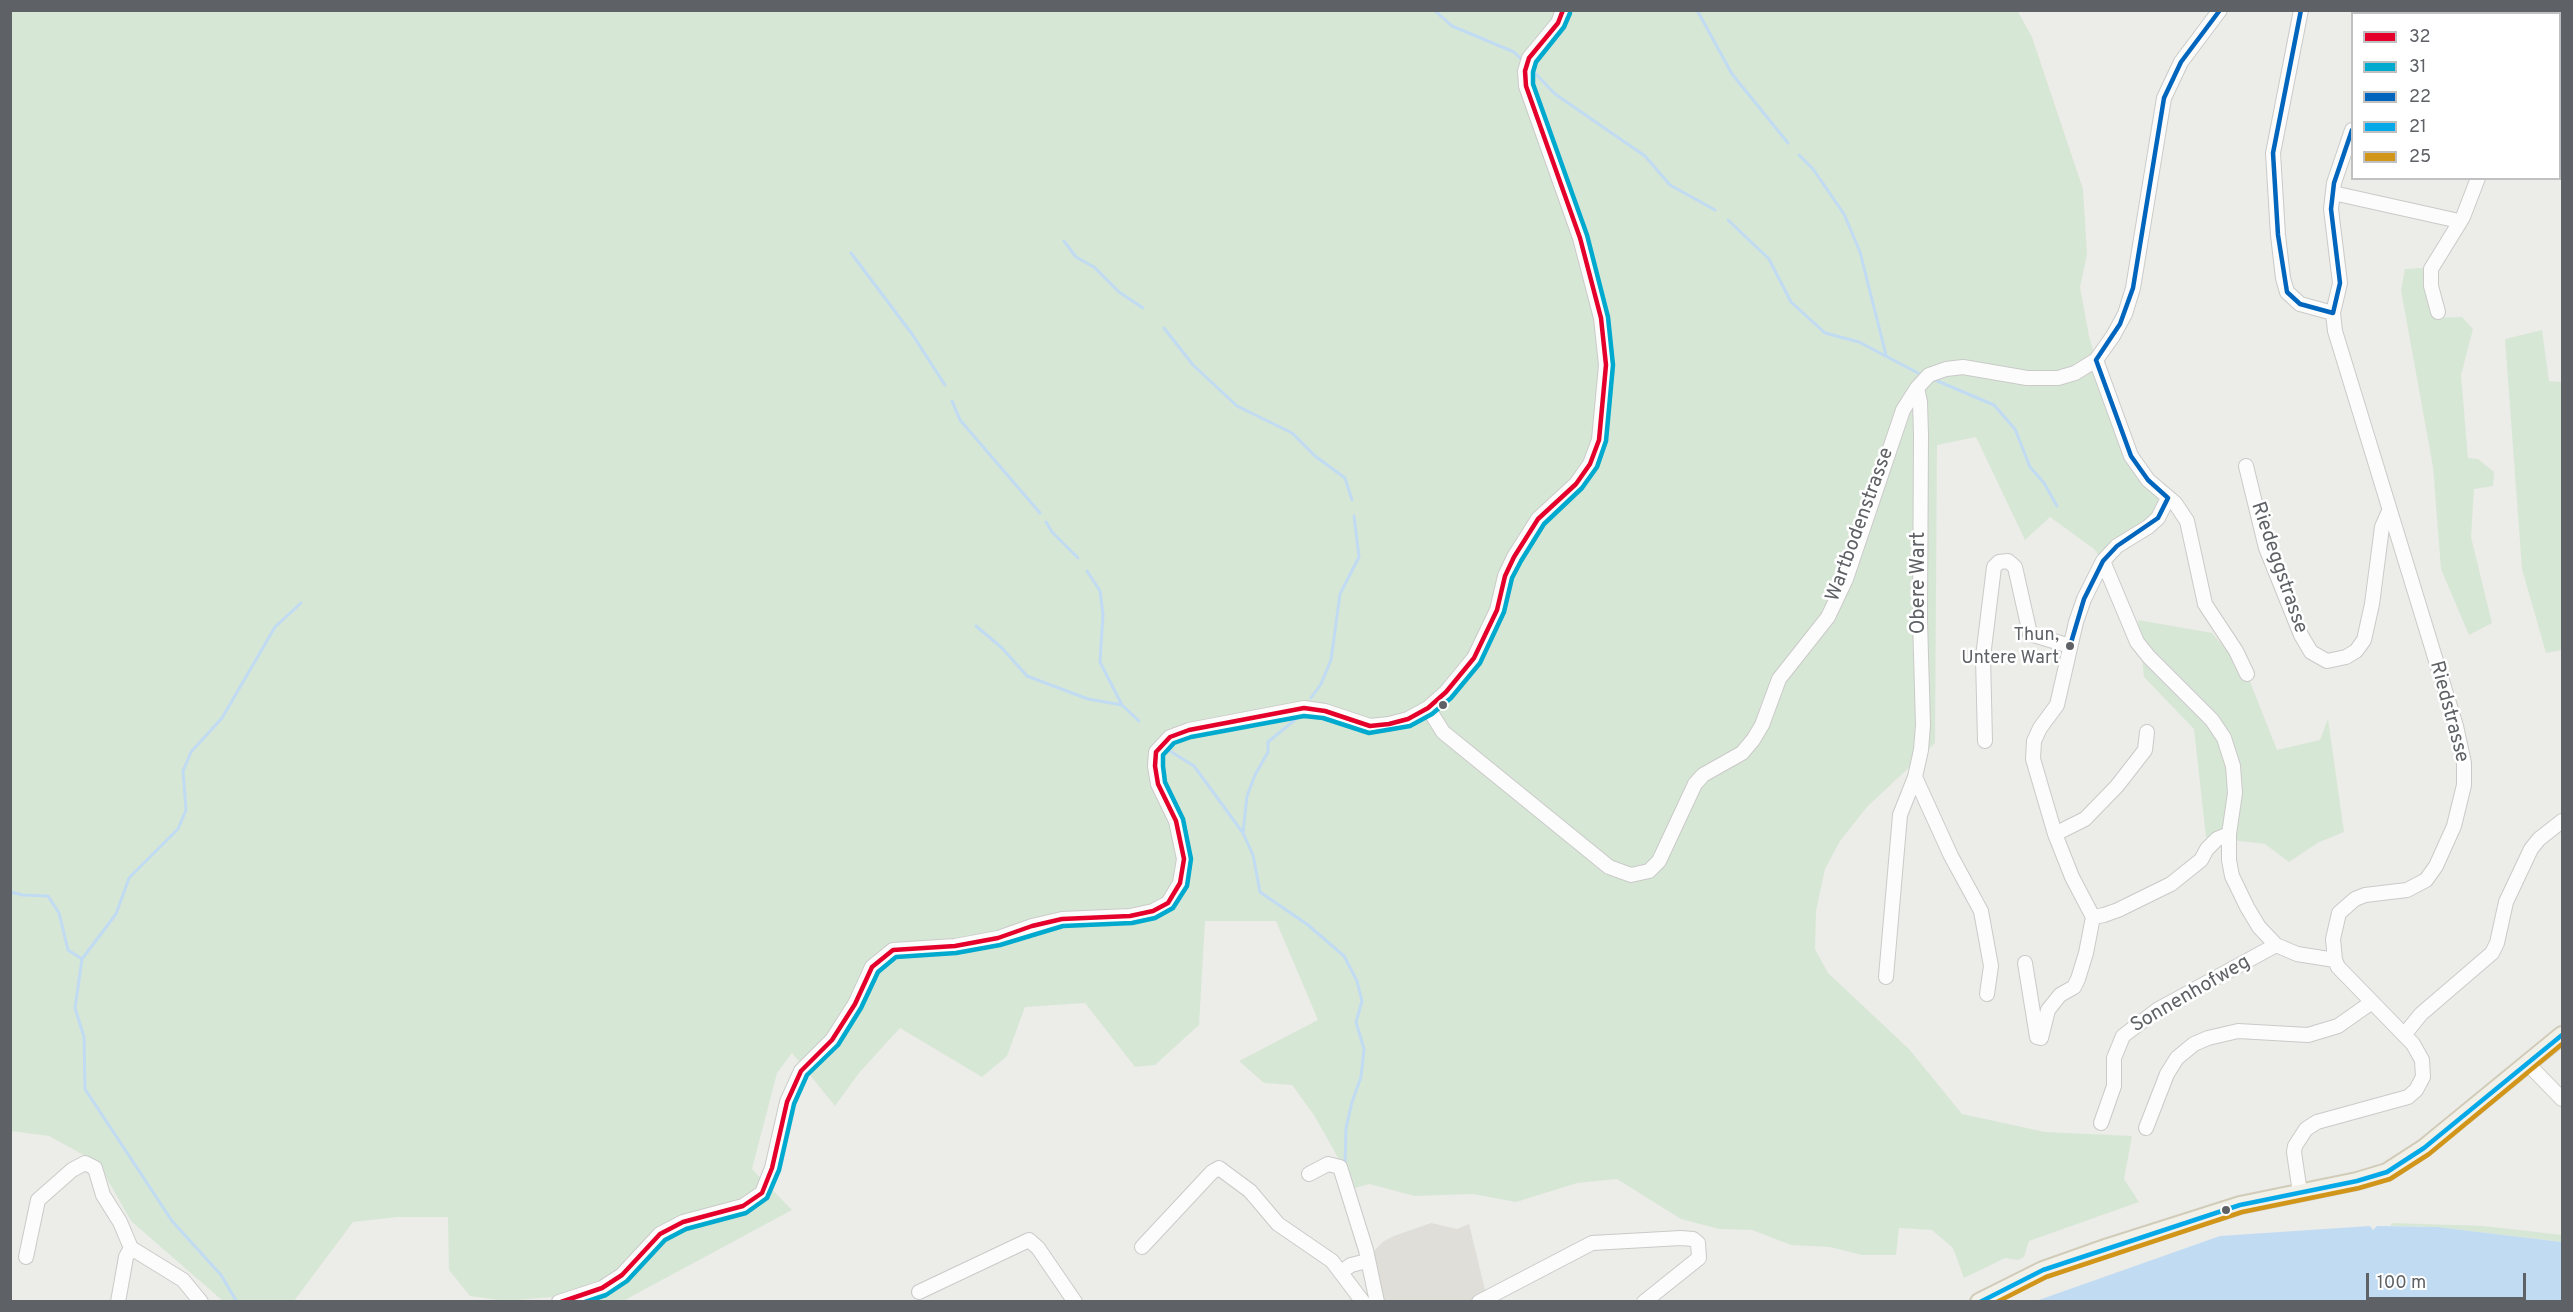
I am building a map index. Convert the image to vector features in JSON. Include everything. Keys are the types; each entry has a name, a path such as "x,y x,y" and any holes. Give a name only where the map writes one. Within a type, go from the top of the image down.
{"main road":[{"path":"1978,1302 2043,1270 2084,1254 2226,1209 2357,1181 2392,1170 2424,1148 2562,1035"}],"street":[{"path":"559,1302 602,1288 622,1275 660,1234 683,1222 743,1206 762,1193 772,1168 787,1102 801,1071 832,1040 855,1004 872,967 893,950 955,946 998,938 1032,926 1062,919 1130,916 1153,911 1168,903 1180,883 1184,859 1176,821 1158,784 1155,766 1156,752 1170,737 1189,730 1304,708 1325,711 1370,726 1408,719 1428,708 1446,692 1474,658 1497,610 1505,576 1519,547 1538,519 1576,484 1590,464 1599,440 1606,365 1600,318 1580,238 1526,86 1525,71 1530,58 1558,23 1563,10"},
{"name":"Wartbodenstrasse","path":"1428,708 1443,732 1609,867 1631,875 1648,871 1659,861 1695,784 1703,775 1742,753 1753,740 1762,725 1779,679 1828,617 1846,579 1903,410 1917,388 1929,375 1946,369 1963,367 2026,378 2058,378 2075,373 2096,360 2120,324 2133,288 2164,98 2181,62 2220,10"},
{"path":"2301,10 2273,153 2279,245 2287,292 2300,304 2332,313"},
{"name":"Riedstrasse","path":"2335,960 2333,939 2336,922 2345,905 2365,895 2415,888 2433,873 2454,826 2464,785 2463,756 2456,726 2335,331 2332,313 2340,283 2332,231 2333,193 2351,132"},
{"path":"2438,312 2431,286 2431,269 2459,221 2477,180"},
{"path":"2333,193 2459,221"},
{"path":"2096,360 2132,456 2148,480 2182,511 2187,521 2205,604 2236,651 2247,674"},
{"name":"Obere Wart","path":"1887,977 1900,815 1916,777 1923,725 1919,563 1921,435 1920,402 1917,388"},
{"name":"Riedeggstrasse","path":"2246,466 2266,548 2301,635 2311,652 2327,661 2346,657 2364,640 2372,604 2382,527 2389,511"},
{"path":"2025,963 2037,1037 2041,1038 2048,1010 2060,995 2074,987 2078,979 2086,954 2092,917 2089,906 2072,877 2055,834 2037,776 2033,749 2040,728 2057,705 2070,646 2084,599 2103,561 2117,546 2158,518 2168,498"},
{"path":"1985,741 1983,657 1994,567 1998,562 2008,561 2015,567 2030,634 2070,646"},
{"path":"2103,561 2137,642 2212,720 2224,738 2233,766 2235,794 2229,834 2229,860 2232,876 2253,917 2276,945 2312,957 2335,960 2343,974 2419,1052 2424,1067 2423,1077 2416,1090 2397,1102 2317,1122 2306,1129 2295,1146 2294,1152 2300,1193"},
{"path":"2055,834 2085,819 2117,786 2145,750 2147,732"},
{"path":"1916,777 1951,856 1982,911 1991,966 1987,994"},
{"path":"2404,1035 2421,1014 2492,953 2497,943 2505,902 2531,849 2539,839 2562,821"},
{"path":"2092,917 2104,915 2170,884 2201,860 2207,849 2217,839 2229,834"},
{"name":"Sonnenhofweg","path":"2101,1123 2114,1086 2114,1058 2123,1036 2157,1010 2276,945"},
{"path":"2146,1128 2167,1074 2177,1058 2194,1044 2238,1031 2308,1035 2338,1026 2372,1002"},
{"path":"2528,1064 2562,1099"},
{"path":"26,1257 38,1200 72,1170 85,1163 95,1168 103,1195 120,1222 131,1248 183,1280 201,1302"},
{"path":"1309,1174 1328,1164 1340,1167 1377,1302"},
{"path":"1142,1247 1212,1172 1219,1168 1250,1191 1278,1224 1323,1252 1363,1302"},
{"path":"1479,1302 1532,1272 1592,1243 1681,1238 1693,1239 1698,1243 1699,1258 1644,1302"},
{"path":"919,1292 1029,1240 1038,1248 1075,1302"},
{"path":"118,1302 126,1257 131,1248"},
{"path":"1341,1272 1351,1265 1367,1261"}],"shaded area":[{"path":"1431,1223 1457,1229 1469,1224 1486,1294 1471,1301 1383,1301 1370,1255 1384,1241"}],"green space":[{"path":"2017,10 2032,37 2083,189 2087,255 2080,287 2096,360 2131,456 2168,498 2164,508 2103,561 2094,549 2050,517 2025,540 1976,437 1937,445 1935,743 1867,807 1840,841 1825,869 1816,911 1815,949 1828,973 1909,1049 1962,1114 2045,1132 2132,1136 2124,1179 2139,1202 2029,1241 2024,1257 2018,1260 2005,1258 1964,1278 1953,1248 1932,1230 1899,1228 1896,1255 1862,1255 1830,1247 1791,1245 1752,1230 1719,1229 1681,1219 1617,1179 1577,1183 1516,1202 1473,1194 1415,1196 1369,1184 1355,1188 1314,1115 1292,1085 1264,1083 1239,1061 1318,1020 1276,921 1205,921 1199,1025 1155,1065 1135,1067 1085,1003 1025,1007 1007,1056 982,1077 900,1028 859,1073 835,1106 792,1053 777,1073 752,1169 792,1210 623,1301 553,1301 551,1297 506,1301 470,1296 449,1270 448,1217 397,1217 353,1222 294,1301 223,1301 131,1221 98,1163 49,1136 11,1131 11,11"},
{"path":"2423,268 2434,318 2462,317 2473,329 2461,375 2468,458 2478,459 2494,472 2493,486 2474,489 2471,537 2492,623 2469,635 2441,569 2433,467 2401,290 2405,269"},
{"path":"2542,330 2549,381 2562,382 2562,650 2546,653 2522,569 2505,339"},
{"path":"2138,620 2212,633 2247,674 2277,750 2320,740 2328,719 2344,832 2319,842 2289,862 2265,844 2206,837 2194,729 2144,677"},
{"path":"2392,1223 2484,1226 2562,1235 2562,1242 2437,1227 2390,1226"}],"water":[{"path":"2370,1226 2373,1230 2377,1226 2437,1227 2562,1242 2562,1301 2036,1301 2220,1236"}],"waterway":[{"path":"1434,10 1452,26 1514,52 1520,58"},
{"path":"1697,10 1732,74 1788,143"},
{"path":"1534,72 1555,94 1645,156 1670,185 1715,210"},
{"path":"1799,155 1813,169 1844,214 1860,252 1886,355"},
{"path":"1728,220 1769,259 1791,302 1825,333 1859,342 1918,373"},
{"path":"1064,241 1076,257 1094,267 1119,292 1143,308"},
{"path":"851,253 912,334 945,385"},
{"path":"1164,328 1193,365 1237,406 1292,433 1315,456 1345,478 1352,500"},
{"path":"1935,380 1994,405 2015,429 2030,467 2044,483 2057,506"},
{"path":"952,401 960,420 1040,513"},
{"path":"1311,698 1321,684 1331,660 1340,594 1359,557 1354,516"},
{"path":"1046,522 1052,532 1078,558"},
{"path":"1087,571 1100,591 1103,614 1100,662 1122,705 1139,721"},
{"path":"237,1302 221,1275 172,1221 85,1089 84,1037 75,1008 82,959 116,914 129,878 178,829 186,810 183,771 191,752 222,718 275,627 301,603"},
{"path":"976,626 1002,648 1027,676 1088,699 1122,705"},
{"path":"1296,719 1268,742 1268,752 1255,775 1247,796 1243,833 1253,855 1260,892 1308,925 1344,956 1357,981 1362,1001 1356,1022 1364,1049 1361,1077 1346,1128 1345,1163"},
{"path":"1170,751 1194,766 1243,833"},
{"path":"10,892 48,896 59,913 68,950 82,959"}],"transit line":[{"name":"32","path":"561,1302 602,1288 622,1275 660,1234 683,1222 743,1206 762,1193 772,1168 787,1102 801,1071 832,1040 855,1004 872,967 893,950 955,946 998,938 1032,926 1062,919 1130,916 1153,911 1168,903 1180,883 1184,859 1176,821 1158,784 1155,766 1156,752 1170,737 1189,730 1304,708 1325,711 1370,726 1389,724 1408,719 1428,708 1446,692 1474,658 1497,610 1505,576 1514,557 1538,519 1576,484 1590,464 1599,440 1606,365 1601,318 1580,238 1526,86 1525,71 1529,58 1558,23 1563,10"},
{"name":"22","path":"2096,360 2120,324 2133,288 2164,98 2181,62 2220,10"},
{"name":"22","path":"2301,10 2273,153 2278,235 2287,292 2300,304 2333,313"},
{"name":"31","path":"585,1302 606,1295 627,1281 665,1240 686,1229 746,1213 767,1198 779,1170 794,1104 807,1075 838,1045 861,1008 878,972 896,957 956,953 1000,945 1063,926 1132,923 1155,918 1173,908 1187,886 1191,859 1183,819 1165,782 1163,755 1174,743 1191,737 1304,716 1323,718 1369,733 1410,726 1432,714 1451,698 1480,663 1504,612 1512,578 1521,561 1544,524 1582,488 1597,467 1606,441 1613,365 1608,317 1587,235 1533,84 1536,62 1564,27 1570,13"},
{"name":"22","path":"2333,313 2340,283 2331,209 2334,183 2351,133"},
{"name":"22","path":"2096,360 2131,456 2148,480 2168,498"},
{"name":"22","path":"2070,646 2084,599 2103,561 2117,546 2158,518 2168,498"},
{"name":"21","path":"1980,1302 2043,1270 2240,1205 2357,1181 2387,1172 2424,1148 2562,1035"},
{"name":"25","path":"1997,1302 2046,1277 2242,1212 2359,1188 2390,1179 2429,1154 2562,1044"}],"place":[{"name":"Thun, Untere Wart","path":"2070,646"}]}
